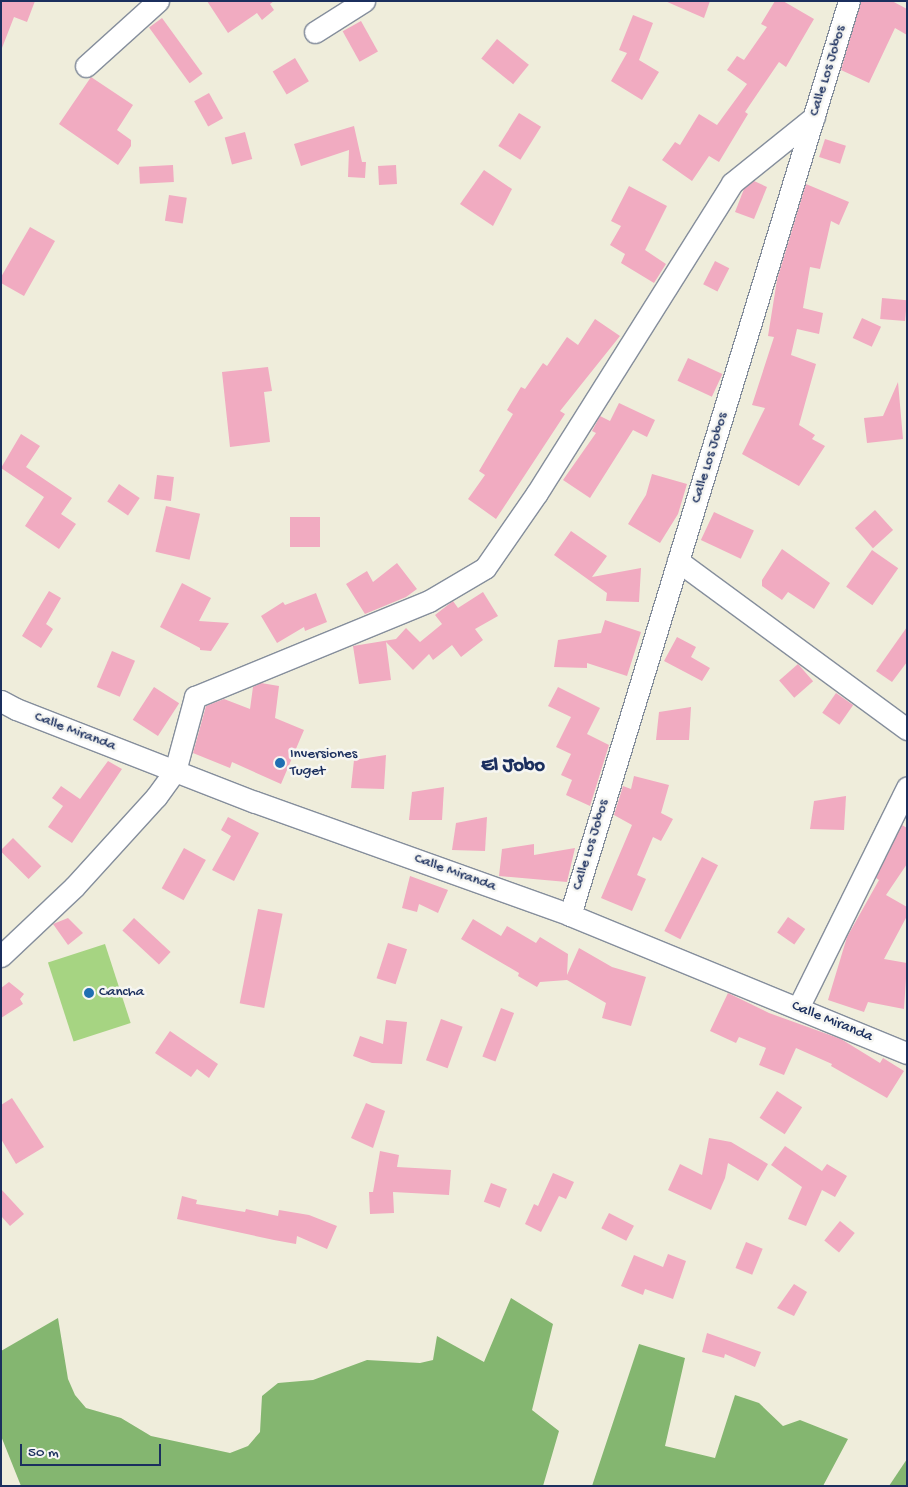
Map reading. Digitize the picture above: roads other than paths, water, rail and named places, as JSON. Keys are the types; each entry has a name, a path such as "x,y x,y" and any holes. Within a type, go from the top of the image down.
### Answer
{"street":[{"path":"86,66 158,1"},
{"path":"315,32 364,1"},
{"name":"Calle Los Jobos","path":"570,915 849,1"},
{"path":"1,956 74,887 156,797 175,770 194,697 430,601 485,568 537,493 732,183 814,117"},
{"path":"678,561 907,728"},
{"name":"Calle Miranda","path":"1,701 16,709 175,770 570,915 907,1053"},
{"path":"798,1008 907,787"}],"place":[{"name":"Inversiones Tuget","path":"280,763"},
{"name":"Cancha","path":"89,993"}],"district":[{"name":"El Jobo","path":"513,766"}]}
